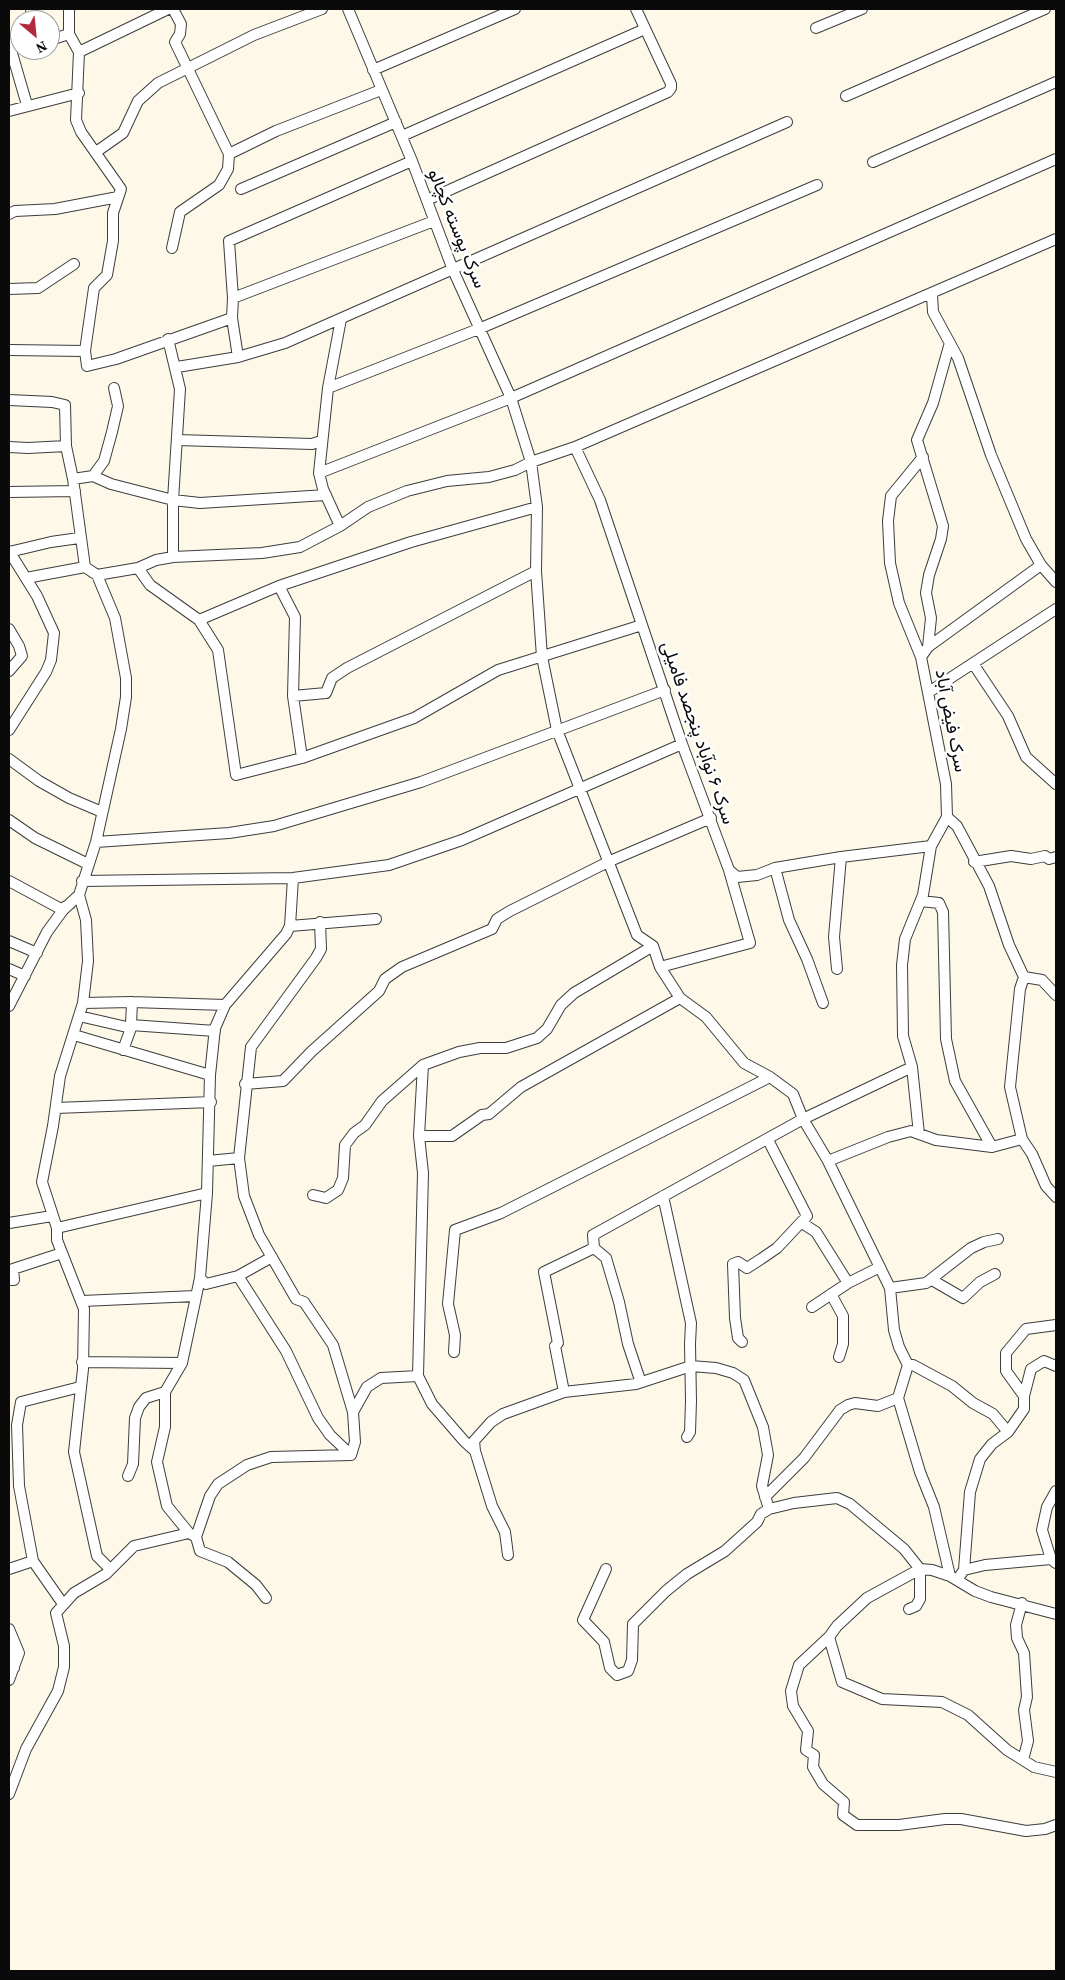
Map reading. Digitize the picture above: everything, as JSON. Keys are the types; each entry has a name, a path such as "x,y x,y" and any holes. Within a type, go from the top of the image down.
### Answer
{"street":[{"path":"69,9 69,34 79,52 76,120 81,132 121,189 113,213 113,241 107,275 94,288 85,350 86,366 116,360 232,318"},
{"path":"79,52 168,9"},
{"path":"172,248 180,212 219,185 228,169 229,154 175,42 180,34 180,24 173,9"},
{"path":"96,152 123,133 138,101 145,93 187,66 254,35 322,9"},
{"name":"سرک پوسته کچالو","path":"348,9 402,136 453,270 481,328 511,398 531,462 537,507 536,571 542,657 557,730 582,788 638,935 653,946"},
{"path":"373,70 515,9"},
{"path":"427,200 668,92 671,84 636,9"},
{"path":"816,28 862,9"},
{"path":"846,96 1045,9"},
{"path":"402,136 645,29"},
{"path":"60,37 69,34"},
{"path":"9,43 27,105"},
{"path":"873,162 1056,82"},
{"path":"229,154 276,132 381,90"},
{"path":"9,111 78,93"},
{"path":"242,189 396,122"},
{"path":"177,367 238,357 285,343 787,122"},
{"path":"319,473 511,398 1056,159"},
{"path":"238,357 232,318 233,298 229,241 412,161"},
{"path":"328,388 481,328 816,185"},
{"path":"12,212 54,209 118,197"},
{"path":"233,298 434,221"},
{"path":"97,575 138,568 156,560 174,557 262,553 300,547 340,526 368,507 406,491 447,482 489,477 515,470 531,462 575,447 932,295 1056,239"},
{"path":"9,289 38,288 74,264"},
{"path":"932,295 933,312 949,346 958,358 991,456 1026,539 1041,565 1056,582"},
{"path":"340,526 326,495 319,473 328,388 341,318"},
{"path":"168,340 177,367 180,389 173,500 174,557"},
{"name":"سرک فيض آباد","path":"947,817 946,784 921,657 928,647 930,618 926,593 929,575 941,539 943,526 917,440 933,403 949,346"},
{"path":"9,350 85,350"},
{"path":"92,476 104,461 112,432 118,406 114,388"},
{"path":"9,400 52,402 65,405 66,446 73,479 79,538 85,567"},
{"path":"177,440 312,444 321,441"},
{"path":"9,447 66,446"},
{"name":"سرک ۶ نوآباد پنجصد فامیلی","path":"575,447 600,500 682,744 729,870 750,943 660,967"},
{"path":"921,657 899,603 890,563 888,522 891,496 923,457"},
{"path":"73,479 92,476 111,484 173,500 200,503 326,495"},
{"path":"9,492 74,491"},
{"path":"199,620 279,586 411,542 537,507"},
{"path":"9,730 51,660 54,633 37,596 9,551 36,544 79,538"},
{"path":"928,647 1041,565"},
{"path":"26,578 85,567 97,575 115,618 126,678 122,729 96,842 79,895 86,920 88,961 83,1003 60,1076 42,1182 57,1228 57,1240 82,1301 83,1369 74,1452 97,1556 110,1569"},
{"path":"138,568 150,585 199,620 218,650 236,775 302,758 414,718 498,670 642,625"},
{"path":"294,696 326,693 332,678 347,668 536,571"},
{"path":"279,586 295,617 294,696 302,758"},
{"path":"929,692 974,665 1056,609"},
{"path":"9,629 19,646 22,656 9,672"},
{"path":"974,665 1008,716 1026,757 1056,784"},
{"path":"96,842 228,833 274,826 421,782 665,690"},
{"path":"82,881 293,878 389,865 462,840 682,744"},
{"path":"9,759 38,781 69,798 102,812"},
{"path":"919,1134 912,1067 904,1036 902,965 905,938 921,900 931,846 947,817 957,826 974,862 989,886 1008,944 1024,977 1020,989 1010,1087 1022,1139 1032,1154 1046,1186 1056,1197"},
{"path":"245,1084 283,1081 312,1051 379,991 385,979 402,967 492,929 497,919 510,911 610,861 711,818"},
{"path":"9,820 35,838 88,864"},
{"path":"729,870 737,877 757,875 775,868 841,857 931,846"},
{"path":"974,862 1011,856 1031,859 1045,856 1049,859 1056,858"},
{"path":"837,969 834,937 841,857"},
{"path":"775,868 789,920 807,959 823,1003"},
{"path":"266,1598 256,1584 228,1562 200,1551 192,1535 167,1506 157,1462 165,1427 165,1392 182,1364 200,1278 207,1194 211,1102 210,1075 215,1031 225,1005 286,934 290,926 293,878"},
{"path":"9,881 61,909 70,904"},
{"path":"9,1006 47,932 79,895"},
{"path":"921,900 939,903 943,912 946,1039 955,1081 999,1147"},
{"path":"290,926 320,922 376,919"},
{"path":"320,922 321,949 251,1047 245,1084 239,1158 244,1196 258,1236 296,1299 304,1302 333,1345 353,1412 355,1442 351,1455"},
{"path":"9,941 37,953"},
{"path":"313,1195 326,1198 338,1190 342,1178 345,1146 354,1133 365,1125 382,1101 424,1065 459,1052 480,1048 506,1048 537,1038 547,1029 561,1005 574,993 653,946 660,967 680,998 706,1017 744,1063 770,1077 793,1094 803,1119 828,1161 890,1288 894,1330 899,1347 908,1365 898,1398 920,1472 934,1508 953,1578"},
{"path":"9,969 25,976"},
{"path":"1024,977 1042,980 1056,995"},
{"path":"420,1136 452,1136 482,1115 488,1114 495,1106 521,1087 680,998"},
{"path":"83,1003 132,1002 225,1005"},
{"path":"123,1050 131,1027 132,1002"},
{"path":"79,1016 131,1027 215,1031"},
{"path":"74,1035 210,1075"},
{"path":"424,1065 420,1136 423,1173 418,1376 432,1404 464,1442 475,1451"},
{"path":"636,1384 640,1380 628,1344 619,1302 606,1258 594,1248 593,1235 803,1119 912,1067"},
{"path":"454,1352 455,1335 448,1304 455,1230 501,1213 688,1121 770,1077"},
{"path":"56,1108 211,1102"},
{"path":"828,1161 888,1137 911,1131 936,1140 999,1147 1022,1139"},
{"path":"742,1342 738,1338 734,1318 733,1264 738,1262 748,1268 777,1248 808,1216 768,1140"},
{"path":"208,1161 239,1158"},
{"path":"57,1228 207,1194"},
{"path":"663,1196 692,1323 690,1432 687,1437"},
{"path":"9,1224 52,1216"},
{"path":"802,1223 816,1232 848,1283"},
{"path":"890,1288 915,1286 932,1280 971,1248 984,1242 998,1239"},
{"path":"564,1392 555,1346 558,1343 544,1272 594,1248"},
{"path":"9,1280 14,1280 13,1269 62,1253"},
{"path":"200,1278 206,1284 238,1276 272,1257"},
{"path":"812,1307 848,1283 880,1267"},
{"path":"932,1280 963,1298 980,1282 995,1274"},
{"path":"238,1276 286,1352 318,1418 330,1435 351,1455"},
{"path":"831,1294 843,1316 843,1344 839,1357"},
{"path":"82,1301 195,1296"},
{"path":"1024,1396 1006,1371 1006,1353 1015,1339 1026,1329 1056,1324"},
{"path":"964,1570 970,1492 980,1459 992,1444 1008,1432 1024,1409 1024,1396 1031,1369 1044,1361 1056,1366"},
{"path":"82,1362 182,1364"},
{"path":"908,1365 913,1365 952,1386 973,1403 993,1414 1008,1432"},
{"path":"508,1555 505,1532 492,1506 475,1451 474,1441 491,1422 503,1414 564,1392 636,1384 691,1366 716,1368 744,1380 763,1427 768,1455 762,1486 770,1509"},
{"path":"353,1412 359,1397 367,1387 380,1378 418,1376"},
{"path":"63,1604 33,1561 19,1486 17,1425 21,1402 80,1387"},
{"path":"128,1476 133,1464 135,1418 139,1407 146,1398 165,1392"},
{"path":"765,1497 804,1458 840,1410 848,1404 856,1403 878,1406 898,1398"},
{"path":"192,1535 210,1496 218,1484 247,1465 271,1457 351,1455"},
{"path":"953,1578 964,1570 986,1565 1054,1561 1042,1530 1047,1507 1056,1491"},
{"path":"606,1569 583,1620 604,1642 610,1668 617,1675 628,1671 632,1660 633,1624 666,1591 687,1574 725,1551 770,1509 837,1498 850,1504 904,1548 920,1569 920,1599 916,1606 909,1609"},
{"path":"9,1794 26,1749 58,1691 64,1667 64,1646 56,1613 74,1593 110,1569 134,1546 192,1535"},
{"path":"9,1569 33,1561"},
{"path":"1056,1614 975,1591 953,1578 932,1570 920,1569 867,1598 837,1626 829,1637 799,1666 791,1691 793,1706 808,1731 806,1750 814,1755 813,1767 823,1784 844,1802 842,1815 857,1825 899,1825 945,1819 961,1819 1026,1831 1045,1829 1056,1825"},
{"path":"1022,1604 1016,1625 1017,1638 1024,1653 1027,1697 1024,1710 1028,1741 1023,1760"},
{"path":"9,1629 19,1653 11,1675"},
{"path":"829,1637 842,1682 882,1699 942,1702 968,1715 1001,1745 1034,1768 1056,1772"},
{"path":"9,1650 11,1675"}]}
